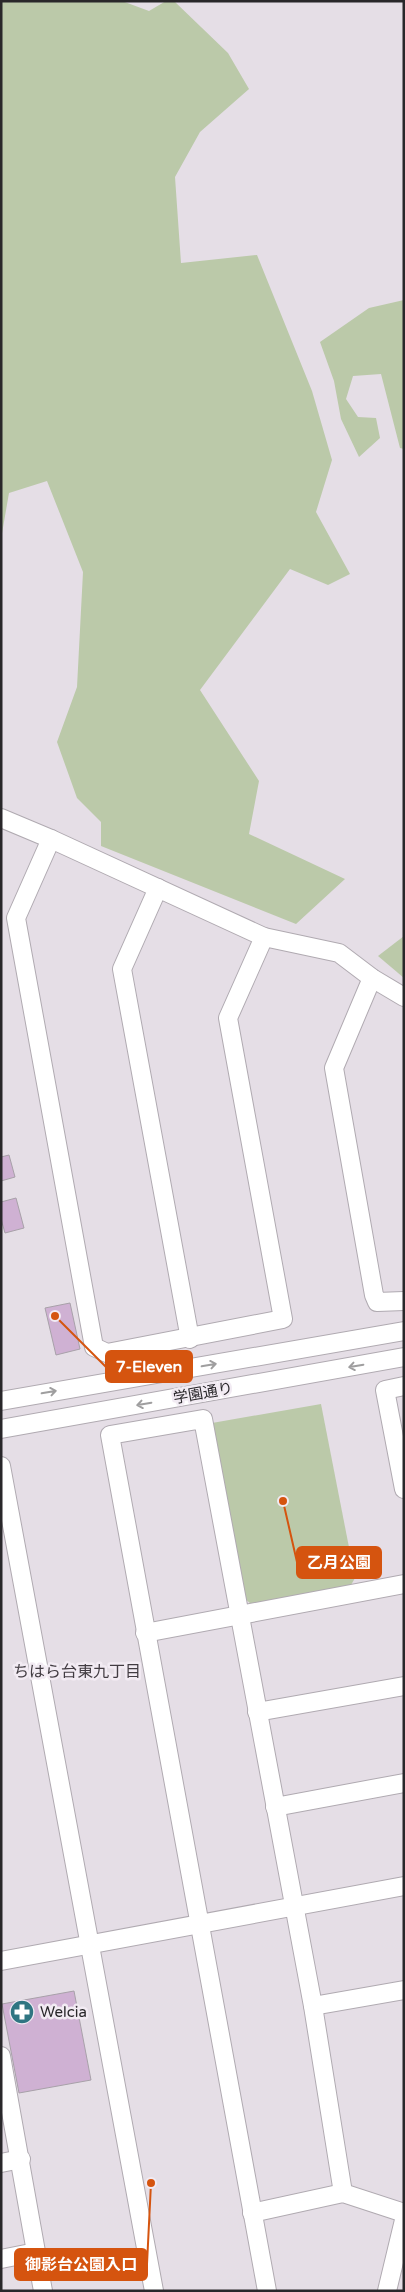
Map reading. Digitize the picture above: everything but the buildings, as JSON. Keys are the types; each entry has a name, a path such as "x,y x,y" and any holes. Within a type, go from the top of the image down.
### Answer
{"street":[{"path":"1,818 264,936 339,954 372,978 404,997"},
{"path":"51,839 16,918 94,1347 107,1353 190,1339 283,1319 228,1018 264,936"},
{"path":"158,888 122,969 190,1339"},
{"path":"372,978 334,1068 374,1295 377,1302 404,1301"},
{"name":"学園通り","path":"1,1400 404,1331"},
{"name":"学園通り","path":"1,1429 404,1357"},
{"path":"404,1386 385,1390 404,1489"},
{"path":"267,2291 110,1435 203,1419 313,2006 343,2193"},
{"path":"1,1466 154,2291"},
{"path":"145,1633 404,1584"},
{"path":"257,1712 404,1686"},
{"path":"275,1807 404,1783"},
{"path":"1,1961 404,1886"},
{"path":"313,2006 404,1990"},
{"path":"2,2062 21,2159 43,2291"},
{"path":"1,2162 21,2159"},
{"path":"252,2213 343,2193 404,2213"},
{"path":"387,2291 404,2220"},
{"path":"1,2258 36,2252"}],"green space":[{"path":"1,1 122,1 149,11 166,1 174,1 228,53 249,89 200,132 175,177 181,263 257,255 312,391 332,460 316,512 350,574 328,585 290,569 200,690 259,781 249,834 345,879 296,924 101,846 101,822 77,798 57,742 77,687 83,572 47,481 9,493 1,539"},
{"path":"404,300 404,449 400,448 381,374 353,376 346,399 358,417 376,418 380,438 359,457 341,419 334,381 320,342 369,308"},
{"path":"404,936 404,978 378,956"},
{"path":"321,1404 355,1578 351,1585 251,1604 244,1598 212,1423"}],"place":[{"name":"7-Eleven","path":"55,1316"},
{"name":"乙月公園","path":"283,1501"},
{"name":"Welcia","path":"22,2012"},
{"name":"御影台公園入口","path":"151,2183"}],"district":[{"name":"ちはら台東九丁目","path":"77,1672"}]}
